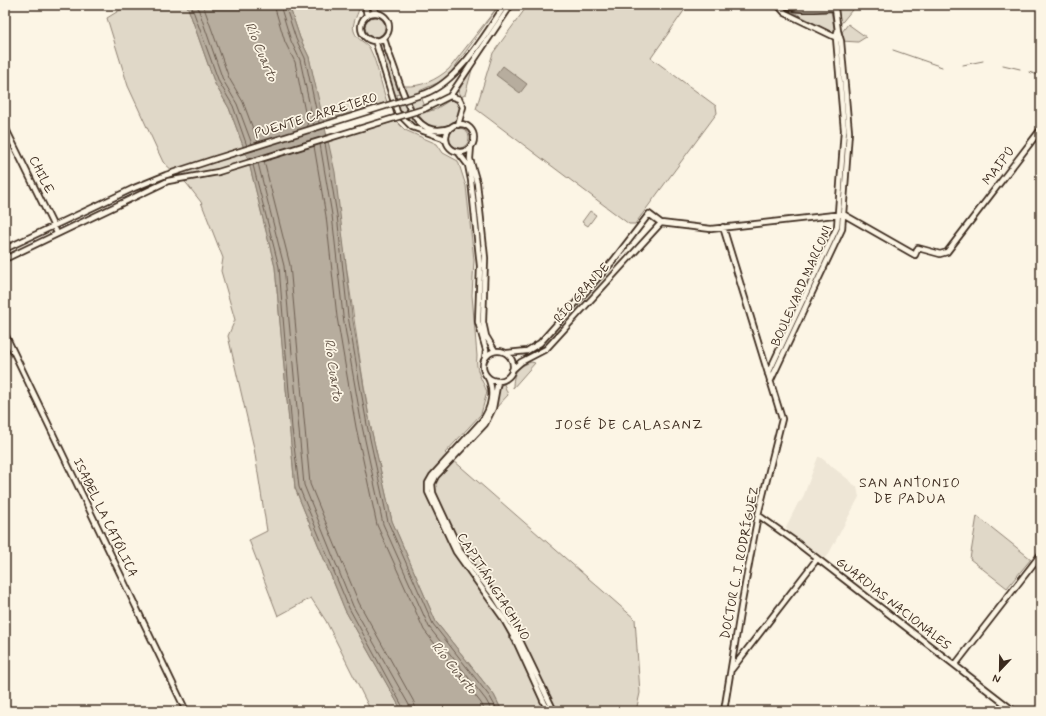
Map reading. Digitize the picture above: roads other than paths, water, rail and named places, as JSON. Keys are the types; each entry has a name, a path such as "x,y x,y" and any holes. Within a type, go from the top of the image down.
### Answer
{"main road":[{"path":"365,5 367,16"},
{"path":"372,5 376,13 384,17 388,23 388,31 384,38 375,40 367,37 362,30 363,22 367,16 376,13"},
{"name":"PUENTE CARRETERO","path":"5,250 53,226 166,175 424,94 437,88 452,78 505,5"},
{"path":"5,259 168,181 218,172 424,109 450,96 511,5"},
{"path":"778,5 785,13 839,40"},
{"name":"BOULEVARD MARCONI","path":"768,374 835,233 840,213 849,132 835,8 798,9 790,8 787,5"},
{"path":"384,38 408,106 414,116 424,126 432,129 441,130 458,125 465,126 471,131 473,138 470,159 477,183 485,258 483,322 486,336 494,351"},
{"path":"375,40 397,112 412,127 443,138 451,148 458,152 468,165 471,180 480,266 478,322 486,350 483,368 487,376 498,381 508,377 512,370 512,361 507,353 494,351 485,358"},
{"path":"450,96 458,99 463,107 458,125"},
{"name":"CHILE","path":"5,127 57,233"},
{"path":"446,141 447,134 452,127"},
{"name":"MAIPÚ","path":"840,213 915,255 918,248 940,254 947,252 1041,129"},
{"path":"458,152 471,146"},
{"path":"662,222 711,229 840,213"},
{"name":"BOULEVARD MARCONI","path":"770,382 842,228 840,213"},
{"name":"RÍO GRANDE","path":"507,353 527,351 540,343 612,260 649,214 662,222 546,349 522,362 512,370"},
{"path":"723,227 770,382"},
{"name":"ISABEL LA CATÓLICA","path":"5,334 186,711"},
{"name":"CAPITÁN GIACHINO","path":"487,376 492,388 485,417 432,476 428,484 428,492 462,562 489,596 516,641 548,711"},
{"name":"CAPITÁN GIACHINO","path":"498,381 493,408 485,424 440,470 432,487 436,502 460,551 507,615 554,711"},
{"name":"DOCTOR C. J. RODRÍGUEZ","path":"724,711 758,515 782,419 770,382"},
{"name":"GUARDIAS NACIONALES","path":"758,515 1014,711"},
{"path":"955,665 1041,554"},
{"path":"731,671 817,559"}],"water":[{"name":"Río Cuarto","path":"187,5 289,5 300,38 309,57 335,172 352,315 370,424 392,521 436,622 494,695 502,711 402,711 345,610 295,488 275,267 248,159 229,108 215,84"},
{"path":"503,66 527,84 520,93 496,75"}],"waterway":[{"path":"893,50 942,67"},
{"path":"963,65 983,61"},
{"path":"1003,65 1020,69"},
{"path":"1029,72 1041,76"}],"district":[{"name":"JOSÉ DE CALASANZ","path":"629,425"},
{"name":"SAN ANTONIO DE PADUA","path":"910,492"}]}
